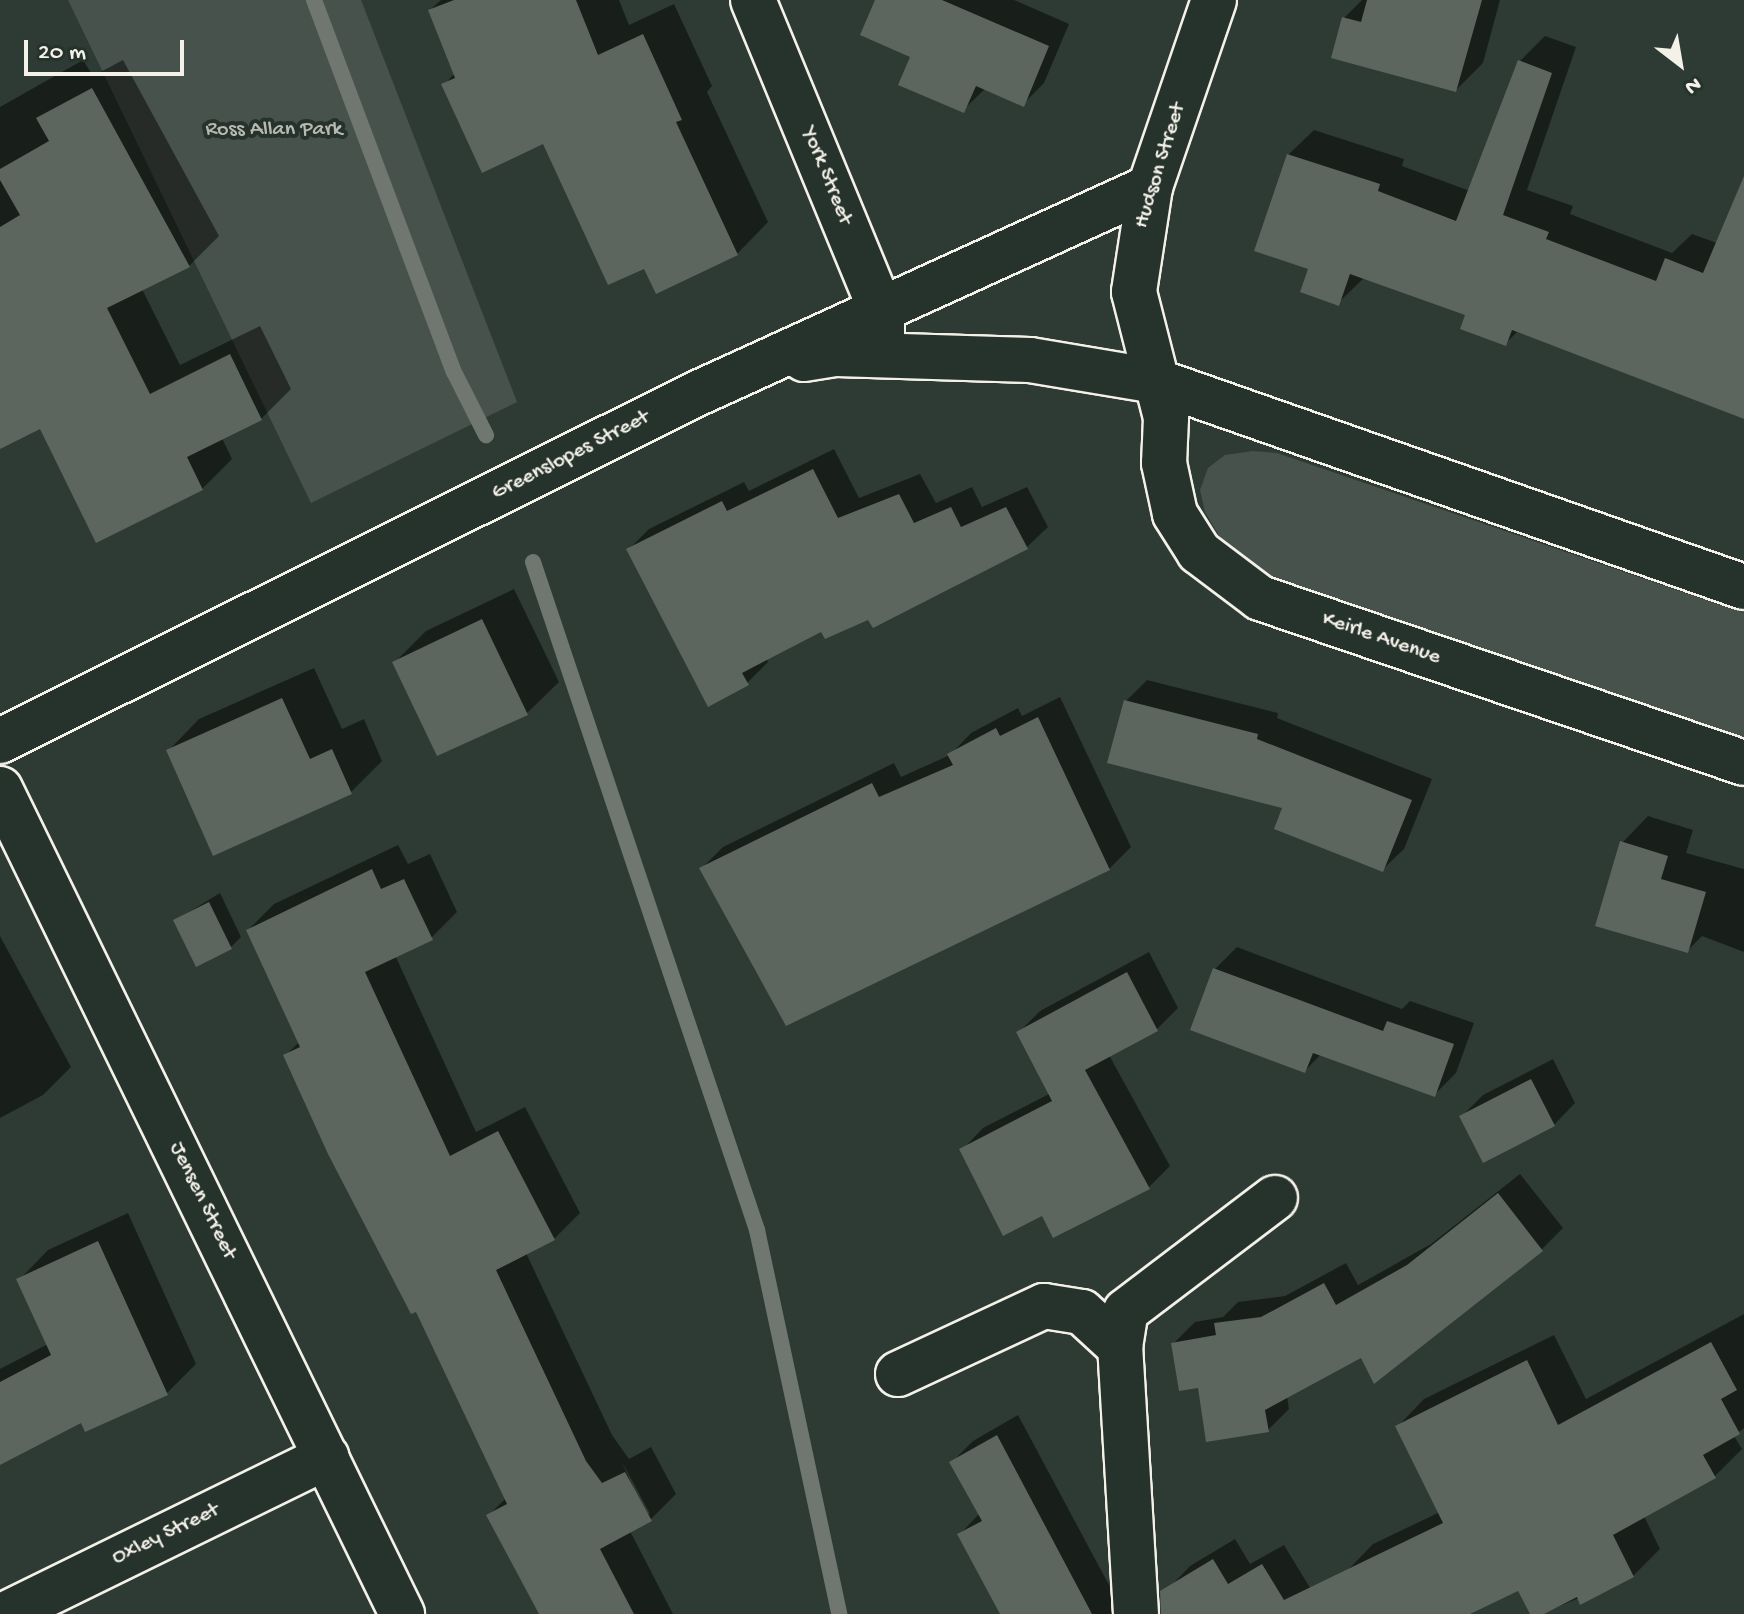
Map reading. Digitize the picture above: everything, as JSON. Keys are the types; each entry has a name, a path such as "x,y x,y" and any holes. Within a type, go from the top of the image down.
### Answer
{"street":[{"name":"York Street","path":"753,0 882,334"},
{"name":"Hudson Street","path":"1156,381 1134,292 1150,187 1214,0"},
{"path":"882,334 1150,187"},
{"path":"882,334 1156,381 1744,587"},
{"name":"Greenslopes Street","path":"0,741 696,394 882,334"},
{"name":"Keirle Avenue","path":"1156,381 1166,418 1164,463 1175,514 1199,552 1229,578 1260,598 1744,763"},
{"name":"Jensen Street","path":"0,789 402,1614"},
{"path":"1136,1614 1120,1347 1126,1311 1275,1198"},
{"path":"898,1374 1044,1306 1082,1312 1120,1347"},
{"name":"Oxley Street","path":"6,1614 327,1457"}],"green space":[{"name":"Ross Allan Park","path":"68,0 361,0 517,402 311,503"},
{"path":"1253,451 1277,453 1744,613 1744,746 1291,588 1254,566 1221,539 1205,512 1200,490 1208,468 1225,455"}],"building":[{"path":"454,0 576,0 598,55 643,34 682,120 676,122 738,255 656,294 644,269 608,285 543,144 482,173 441,84 455,78 428,10"},
{"path":"875,0 942,0 1049,46 1024,107 976,86 964,113 898,85 910,57 860,35"},
{"path":"1367,0 1482,0 1456,92 1331,58 1342,17 1361,22"},
{"path":"1518,60 1552,73 1503,215 1549,232 1546,239 1656,281 1665,258 1703,273 1744,176 1744,419 1512,330 1506,346 1460,329 1465,315 1350,274 1339,306 1300,292 1308,269 1254,251 1287,154 1380,184 1378,191 1456,221"},
{"path":"92,88 190,267 107,308 150,394 230,354 262,420 187,457 203,490 96,543 40,429 0,449 0,227 20,215 0,180 0,169 49,141 36,118"},
{"path":"813,469 838,518 899,494 914,523 951,507 961,527 1006,507 1028,549 873,628 868,620 825,639 821,632 742,673 749,685 708,707 626,549 722,501 727,511"},
{"path":"482,619 528,715 437,756 392,662"},
{"path":"282,698 310,759 332,749 352,794 213,856 166,750"},
{"path":"1124,700 1258,734 1257,739 1412,800 1383,872 1274,829 1282,808 1107,763"},
{"path":"1038,717 1110,870 786,1026 699,868 872,783 879,797 953,765 947,754 996,728 1000,736"},
{"path":"1620,841 1668,856 1661,879 1706,892 1688,953 1595,926"},
{"path":"372,869 381,889 404,879 433,940 365,972 450,1156 498,1131 555,1240 496,1270 586,1461 602,1483 625,1472 652,1521 600,1549 634,1614 539,1614 486,1515 507,1504 416,1312 411,1314 328,1154 283,1055 300,1047 246,930"},
{"path":"209,902 232,949 196,967 173,920"},
{"path":"1213,968 1383,1031 1387,1021 1454,1044 1435,1097 1313,1053 1305,1073 1190,1030"},
{"path":"1127,972 1158,1031 1085,1070 1150,1189 1053,1238 1042,1216 1003,1236 959,1149 1052,1101 1016,1032"},
{"path":"1531,1079 1555,1126 1483,1163 1459,1116"},
{"path":"1498,1193 1543,1251 1374,1384 1361,1358 1265,1410 1269,1432 1206,1442 1198,1388 1179,1391 1171,1343 1216,1335 1214,1323 1261,1317 1324,1283 1336,1305 1407,1265"},
{"path":"98,1241 168,1395 85,1432 81,1423 0,1465 0,1382 51,1355 16,1279"},
{"path":"1711,1342 1737,1390 1721,1399 1740,1434 1703,1455 1716,1478 1613,1535 1634,1577 1580,1605 1577,1597 1544,1614 1530,1614 1518,1591 1470,1614 1161,1614 1160,1591 1213,1559 1228,1584 1262,1564 1284,1600 1443,1523 1395,1426 1527,1360 1558,1425"},
{"path":"997,1435 1092,1614 1000,1614 957,1534 982,1521 949,1462"}],"waterway":[{"path":"314,0 454,372 486,435"},
{"path":"533,562 757,1230 839,1614"}]}
